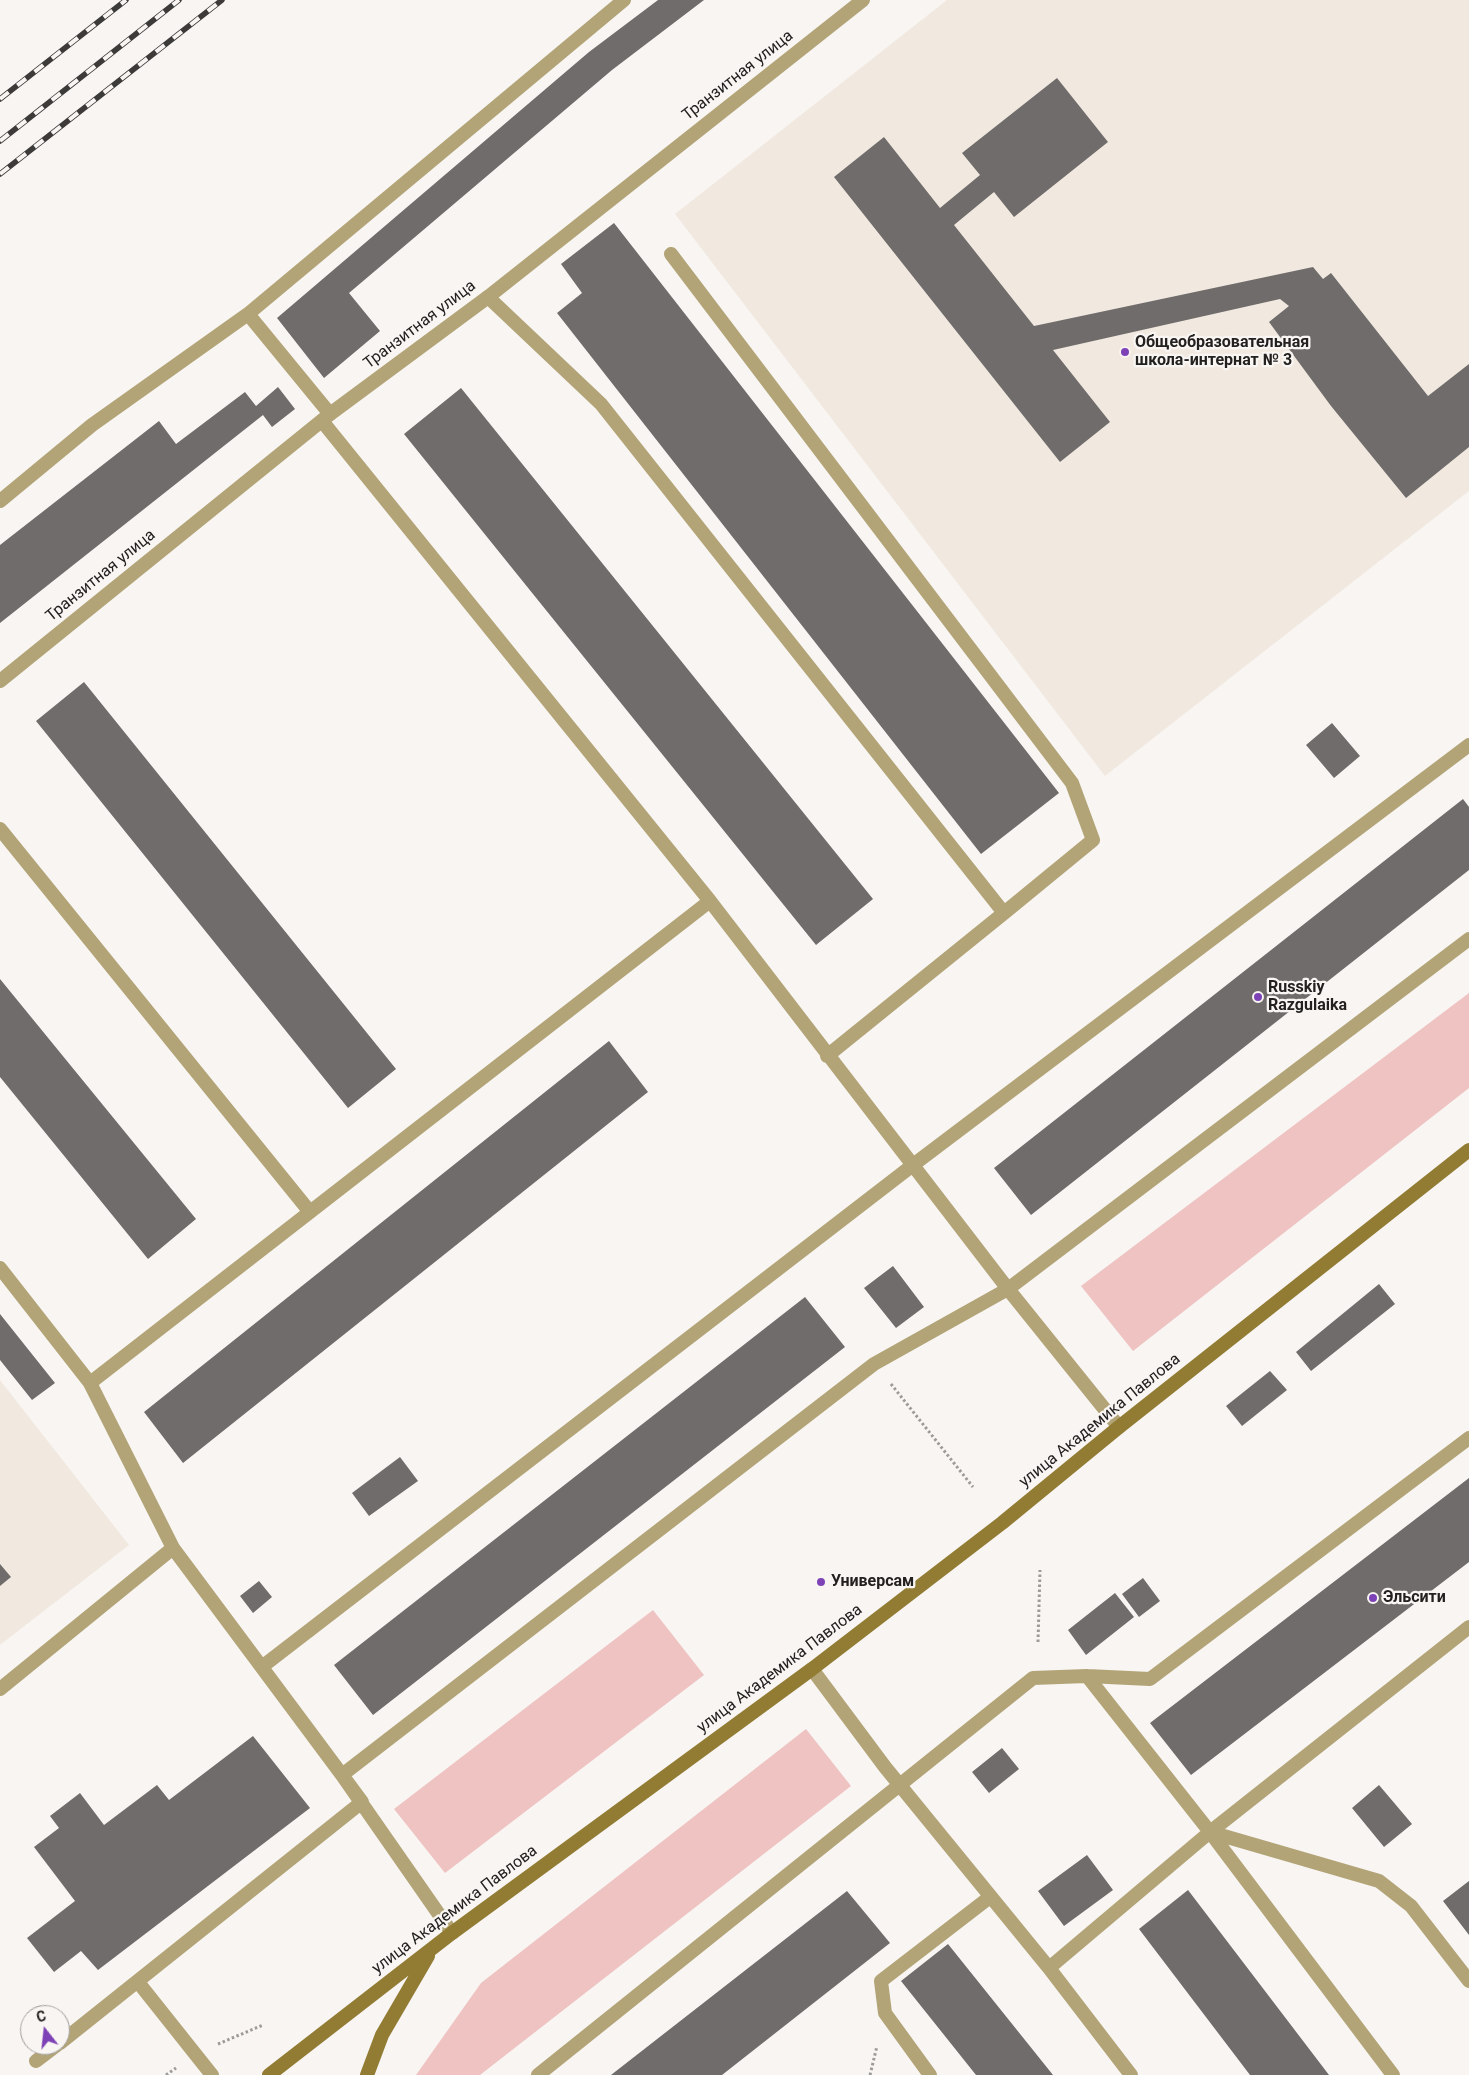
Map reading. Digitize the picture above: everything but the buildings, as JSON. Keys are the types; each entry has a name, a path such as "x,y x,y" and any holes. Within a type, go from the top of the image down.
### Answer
{"main road":[{"name":"улица Академика Павлова","path":"269,2075 432,1948 812,1669 1002,1523 1119,1427 1469,1150"},
{"path":"366,2075 382,2035 432,1948"}],"street":[{"path":"0,501 92,424 248,314 624,0"},
{"name":"Транзитная улица","path":"0,681 326,417 488,296 863,0"},
{"path":"671,254 1072,783 1093,840 827,1056"},
{"path":"488,296 601,404 1004,913"},
{"path":"248,314 326,417 710,901 827,1056 1008,1289 1119,1427"},
{"path":"263,1666 913,1166 1469,745"},
{"path":"0,829 310,1212"},
{"path":"90,1383 710,901"},
{"path":"342,1774 874,1364 1008,1289 1469,939"},
{"path":"0,1268 90,1383 173,1548 342,1774 452,1933"},
{"path":"538,2075 1033,1678 1087,1676 1150,1679 1469,1438"},
{"path":"0,1689 173,1548"},
{"path":"1049,1968 1210,1832 1469,1627"},
{"path":"812,1669 900,1785 1049,1968 1131,2075"},
{"path":"1087,1676 1210,1832 1392,2075"},
{"path":"70,2034 362,1802"},
{"path":"1210,1832 1379,1881 1411,1906 1469,1981"},
{"path":"930,2075 885,2013 881,1981 990,1897"},
{"path":"138,1982 212,2075"},
{"path":"36,2061 44,2055"}],"path":[{"path":"874,1364 904,1398 972,1487"},
{"path":"1038,1642 1040,1570"}],"shaded area":[{"name":"Общеобразовательная школа-интернат № 3","path":"947,0 1469,0 1469,491 1105,776 675,214"},
{"path":"1469,993 1469,1088 1133,1351 1081,1286"},
{"path":"0,1380 129,1545 0,1645"},
{"path":"653,1610 704,1675 445,1873 394,1809"},
{"path":"806,1729 851,1786 480,2075 416,2075 481,1983"}],"railway":[{"path":"0,99 126,0"},
{"path":"0,141 179,0"},
{"path":"0,174 222,0"}],"place":[{"name":"Общеобразовательная школа-интернат № 3","path":"1125,352"},
{"name":"Russkiy Razgulaika","path":"1258,997"},
{"name":"Универсам","path":"821,1582"},
{"name":"Эльсити","path":"1373,1598"}]}
